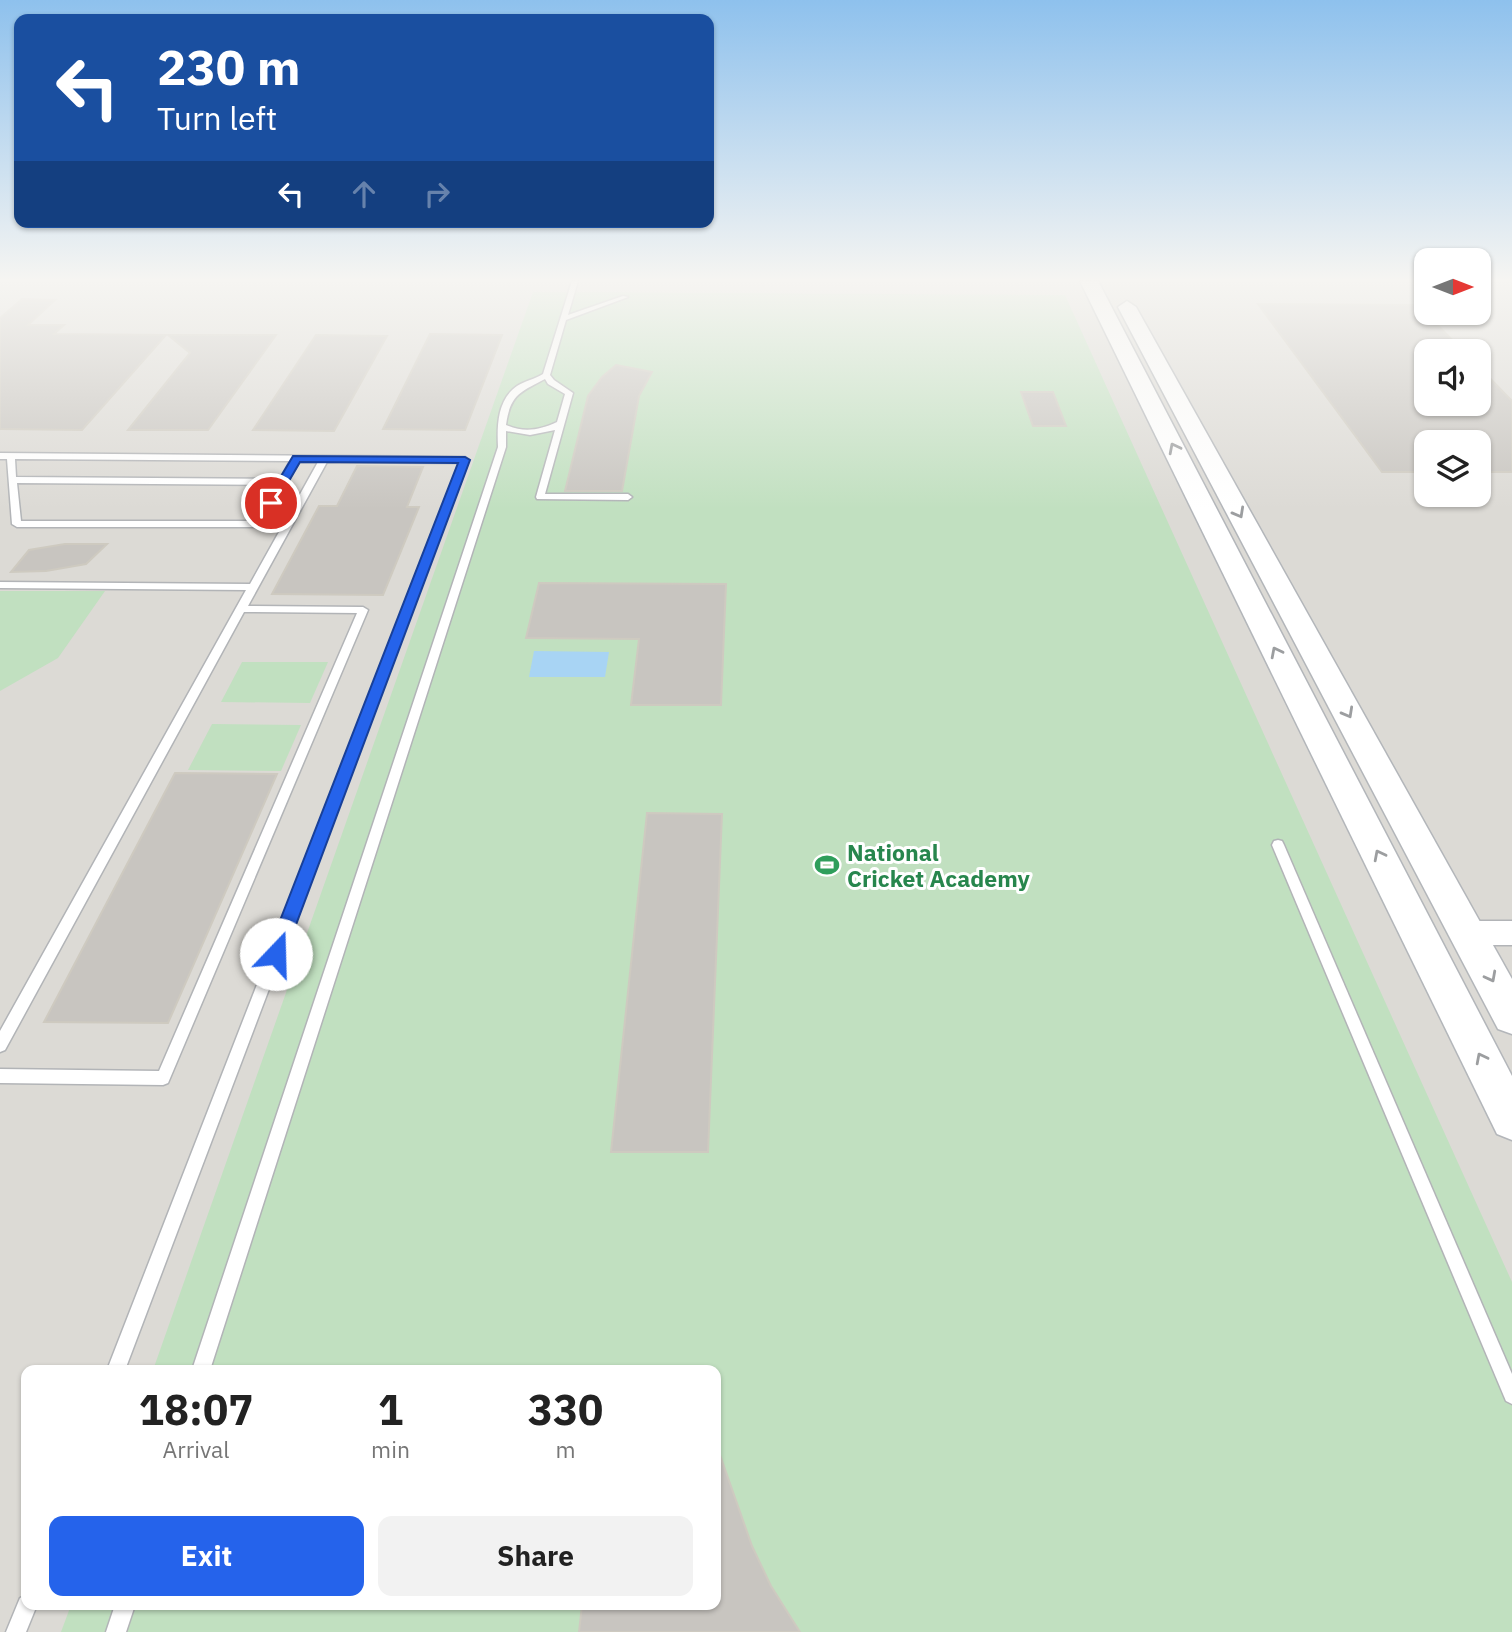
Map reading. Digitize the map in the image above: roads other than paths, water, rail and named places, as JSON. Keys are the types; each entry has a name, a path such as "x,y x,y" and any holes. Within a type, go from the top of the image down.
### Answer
{"main road":[{"path":"1127,357 1512,1119"},
{"path":"1154,357 1512,1016"}],"street":[{"path":"1467,933 1512,933"}],"lane":[{"path":"203,1365 498,460 502,447 501,426 510,396 546,375 551,357"},
{"path":"546,375 551,382 569,393 540,497 628,498"},
{"path":"501,426 514,431 532,432 560,424"},
{"path":"0,456 465,460 118,1365"},
{"path":"0,462 11,458"},
{"path":"11,458 17,524 259,524 296,459"},
{"path":"0,1045 324,459"},
{"path":"12,480 283,482"},
{"path":"0,584 253,587"},
{"path":"0,1076 163,1078 363,610 241,609"},
{"path":"1278,845 1512,1395"},
{"path":"16,1632 25,1610"},
{"path":"116,1632 123,1610"}],"water":[{"path":"534,651 609,652 605,677 529,677"}],"place":[{"name":"National Cricket Academy","path":"827,865"}]}
